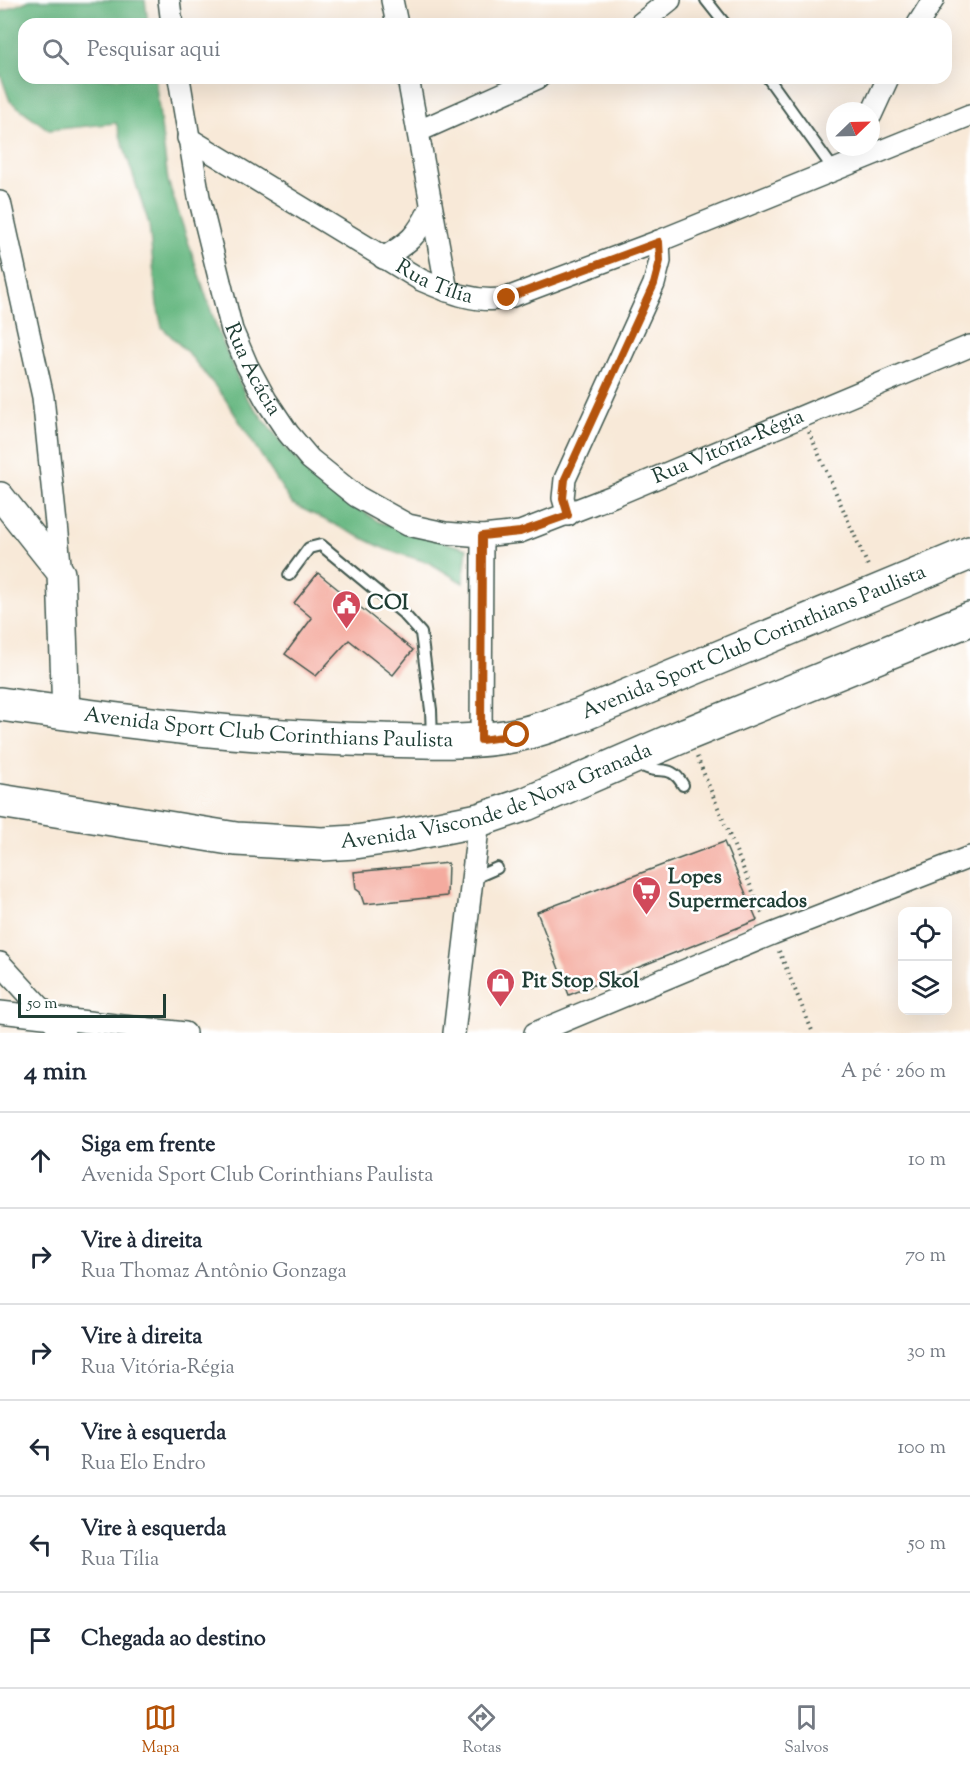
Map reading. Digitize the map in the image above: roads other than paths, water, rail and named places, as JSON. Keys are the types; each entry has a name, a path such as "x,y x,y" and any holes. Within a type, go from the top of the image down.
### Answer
{"main road":[{"name":"Avenida Sport Club Corinthians Paulista","path":"0,704 228,733 337,740 481,740 517,735 581,715 970,553"},
{"name":"Avenida Visconde de Nova Granada","path":"0,801 236,839 289,844 355,842 404,835 479,820 526,804 687,734 970,619"}],"street":[{"path":"169,0 171,18"},
{"path":"392,0 396,18"},
{"path":"648,18 670,0"},
{"path":"922,18 933,0"},
{"name":"Rua Acácia","path":"180,84 199,198 232,330 266,400 288,433 310,459 356,496 408,525 445,533 482,536"},
{"path":"409,84 419,131 430,209 447,291"},
{"path":"419,131 525,84"},
{"path":"876,102 885,84"},
{"name":"Rua Tília","path":"880,146 970,115"},
{"name":"Rua Tília","path":"188,138 421,280 473,299 492,301 507,298 659,242 834,170 855,156"},
{"path":"0,202 43,398 61,573 66,714"},
{"path":"383,258 407,244 416,235 430,209"},
{"path":"568,515 563,498 565,479 654,284 660,261 659,242"},
{"name":"Rua Vitória-Régia","path":"482,536 520,532 568,515 970,346"},
{"path":"0,496 61,573"},
{"path":"481,740 482,536"},
{"path":"454,1033 479,820"},
{"path":"535,1033 772,934 970,858"},
{"path":"0,963 64,1033"},
{"path":"0,1012 185,1033"}],"lane":[{"path":"706,0 720,18"},
{"path":"772,84 834,170"},
{"path":"289,575 309,548 321,545 403,613 421,633 432,710 432,741"},
{"path":"632,759 647,770 672,771 678,775 683,785"},
{"path":"472,879 497,868"}],"place":[{"name":"COI","path":"346,630"},
{"name":"Lopes Supermercados","path":"647,916"},
{"name":"Pit Stop Skol","path":"501,1008"}]}
